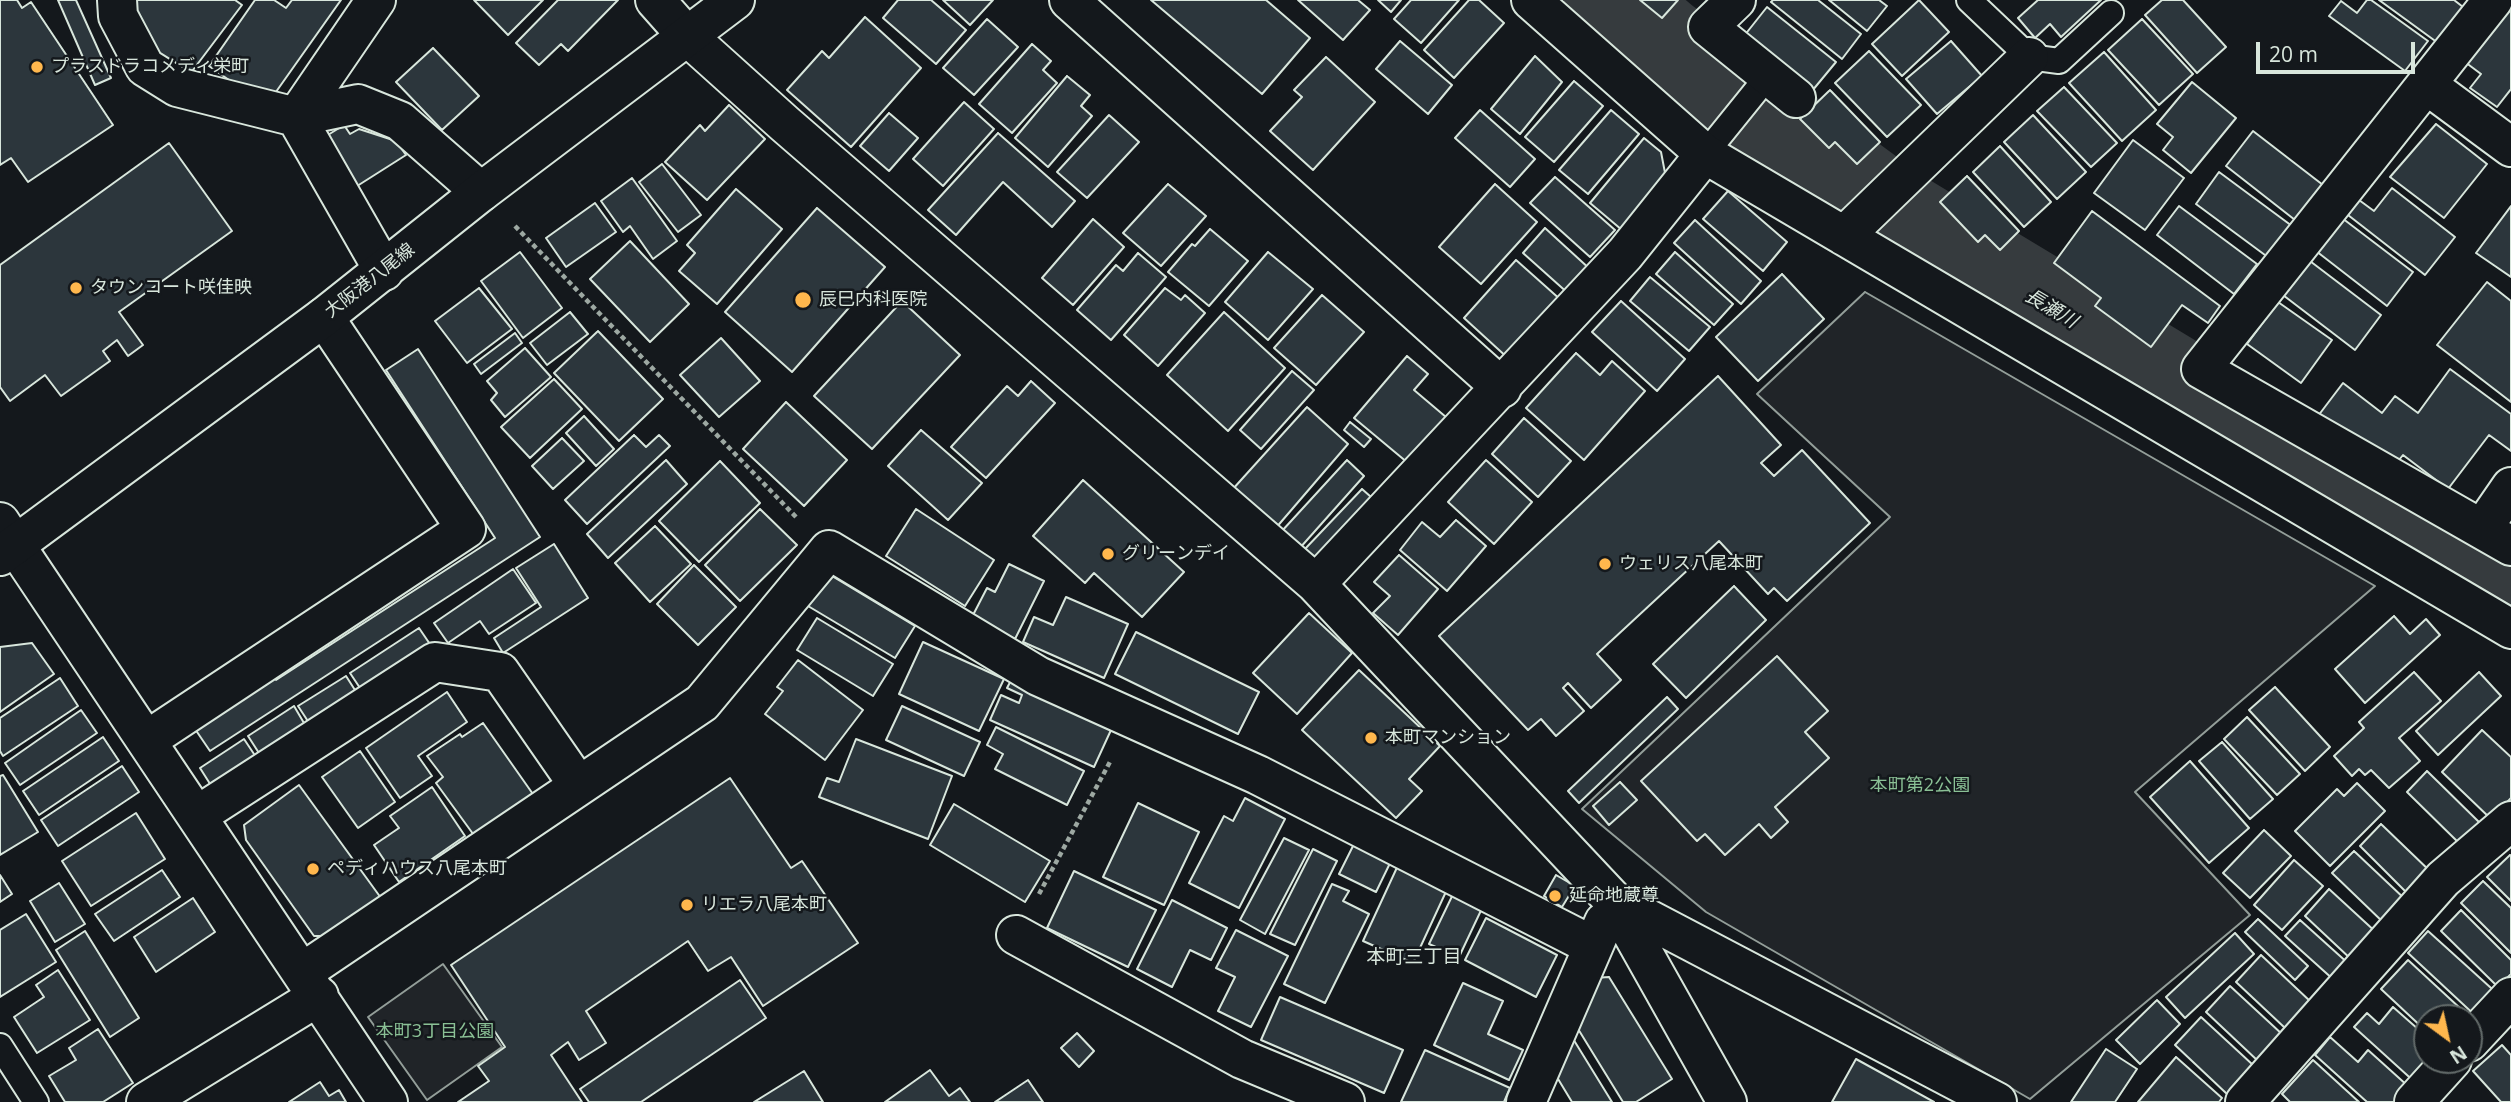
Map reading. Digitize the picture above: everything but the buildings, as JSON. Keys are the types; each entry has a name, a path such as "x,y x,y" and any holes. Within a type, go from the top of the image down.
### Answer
{"street":[{"path":"117,0 118,16 145,67 177,87 296,117 358,104 400,121 481,192"},
{"path":"296,117 376,0"},
{"path":"655,0 686,35 1316,584 1614,901 1727,1102"},
{"name":"大阪港八尾線","path":"5,541 324,317 481,192 735,0"},
{"path":"1069,0 1502,387"},
{"path":"1531,0 1710,149 1851,229 2511,629"},
{"path":"1735,0 1708,27 1771,91"},
{"path":"2493,0 2201,369 2497,537 2511,487"},
{"path":"1851,229 2029,57"},
{"path":"2427,85 2511,147"},
{"path":"296,117 384,271"},
{"path":"1316,584 1625,254 1710,149"},
{"path":"147,740 466,529 324,317"},
{"path":"5,541 147,740 388,1102"},
{"path":"146,1102 579,786 702,703 829,550 1038,676 1258,775 1593,946"},
{"path":"198,815 435,662 500,672 579,786"},
{"path":"2245,1102 2443,879 2511,821"},
{"path":"1526,1102 1614,901"},
{"path":"1614,901 1997,1102"},
{"path":"1016,935 1242,1059 1345,1102"},
{"path":"2483,1027 2511,997"},
{"path":"2414,1102 2439,1074"}],"lane":[{"path":"1969,0 2029,57 2059,61 2111,13"},
{"path":"1710,149 1771,91"},
{"path":"0,1046 36,1102"}],"path":[{"path":"515,226 829,550"},
{"path":"1016,935 1134,719"}],"green space":[{"name":"本町第2公園","path":"1865,292 2375,586 2135,792 2250,915 2030,1099 1706,912 1582,809 1890,517 1757,394"},
{"name":"本町3丁目公園","path":"443,964 502,1047 427,1100 368,1017"}],"waterway":[{"name":"長瀬川","path":"1612,0 1661,42 1895,215 2511,587"}],"place":[{"name":"プラスドラコメディ栄町","path":"37,67"},
{"name":"タウンコート咲佳映","path":"76,288"},
{"name":"辰巳内科医院","path":"803,300"},
{"name":"グリーンデイ","path":"1108,554"},
{"name":"ウェリス八尾本町","path":"1605,564"},
{"name":"本町マンション","path":"1371,738"},
{"name":"ペディハウス八尾本町","path":"313,869"},
{"name":"延命地蔵尊","path":"1555,896"},
{"name":"リエラ八尾本町","path":"687,905"}],"district":[{"name":"本町三丁目","path":"1414,958"}]}
